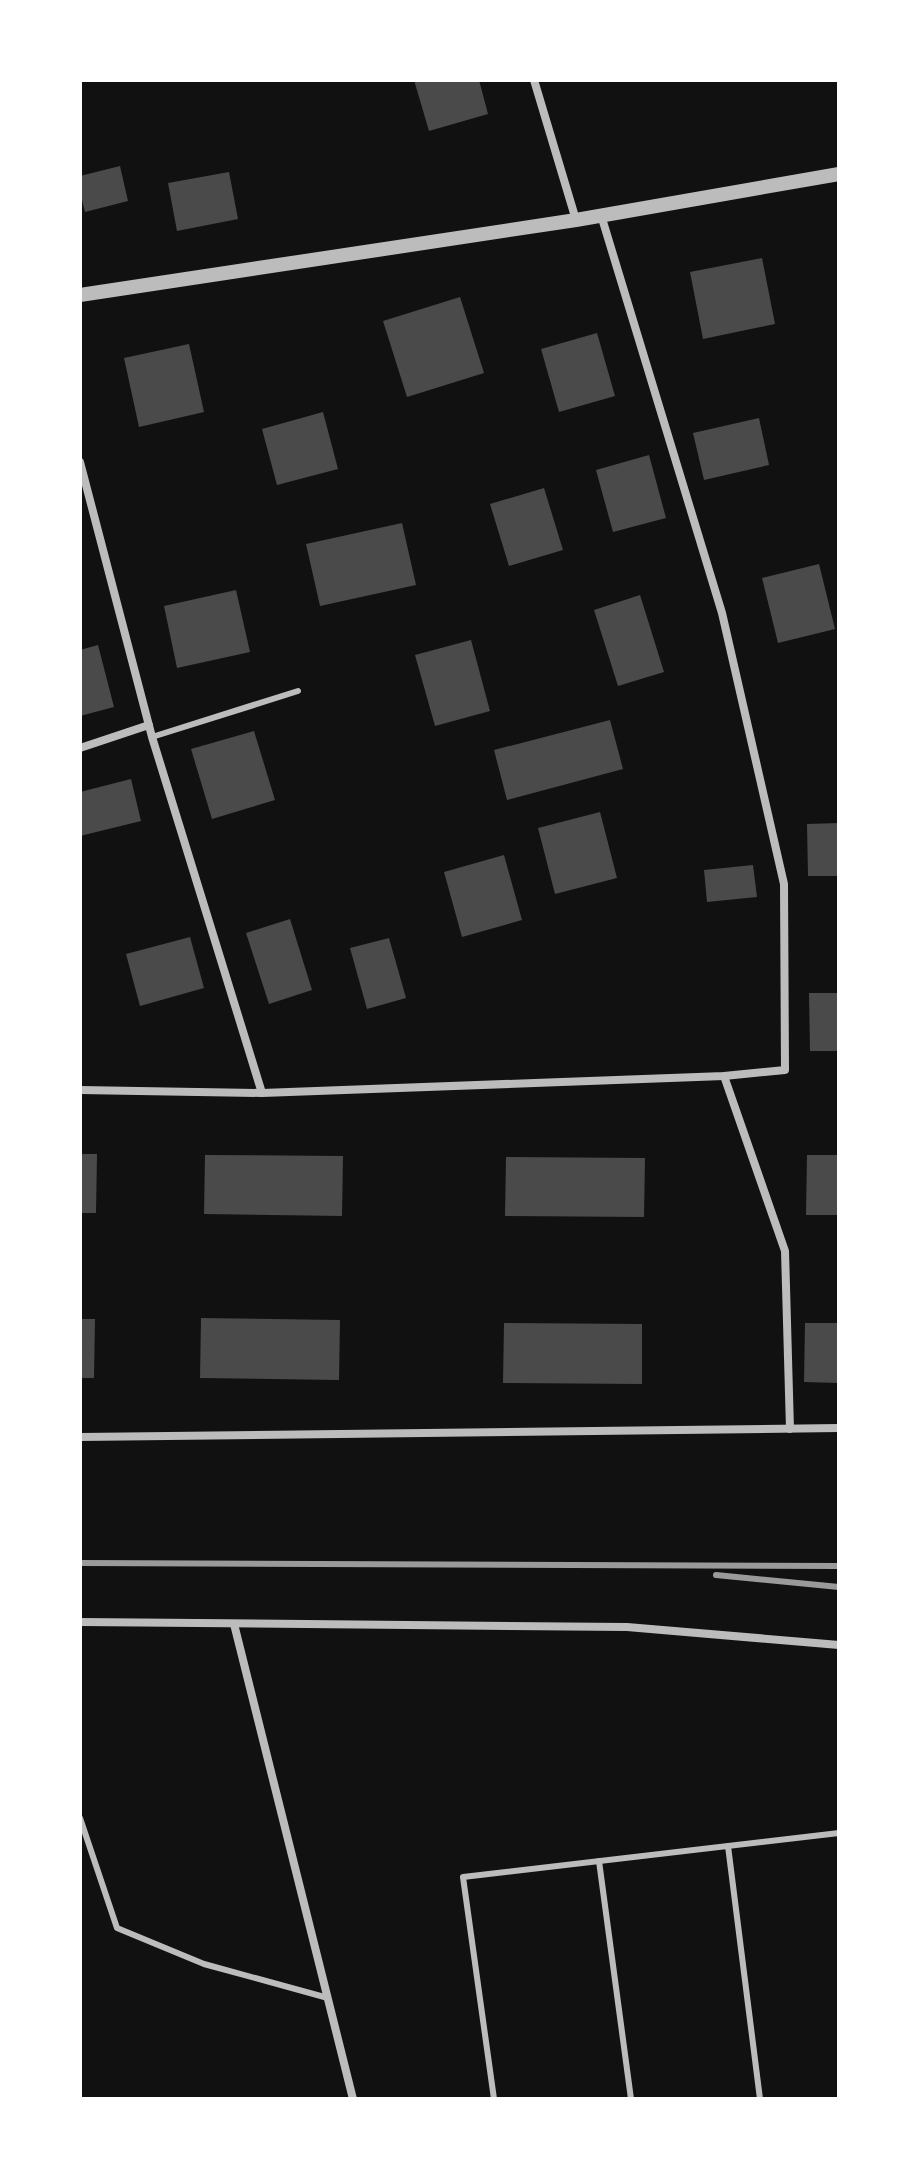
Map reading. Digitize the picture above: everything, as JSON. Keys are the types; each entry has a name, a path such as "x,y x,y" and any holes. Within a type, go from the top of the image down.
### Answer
{"street":[{"path":"534,80 576,220"},
{"path":"80,295 576,220 839,174"},
{"path":"80,1090 262,1093 724,1076 785,1070 784,884 722,613 600,215"},
{"path":"80,462 152,737 262,1093"},
{"path":"80,748 149,725"},
{"path":"724,1076 785,1251 790,1429"},
{"path":"80,1437 839,1428"},
{"path":"80,1622 627,1627 839,1645"},
{"path":"234,1624 353,2099"}],"lane":[{"path":"152,737 298,691"},
{"path":"80,1818 117,1928 204,1964 328,1998"},
{"path":"494,2099 463,1877 839,1833"},
{"path":"728,1846 760,2099"},
{"path":"599,1861 631,2099"}],"building":[{"path":"414,80 479,80 488,114 429,131"},
{"path":"120,166 128,201 85,212 80,176"},
{"path":"229,172 238,219 177,231 168,183"},
{"path":"762,258 775,324 703,339 690,272"},
{"path":"460,297 484,373 407,397 383,321"},
{"path":"597,333 615,396 559,412 541,349"},
{"path":"189,344 204,412 139,427 124,358"},
{"path":"323,412 338,469 277,485 262,429"},
{"path":"759,418 769,465 704,480 693,433"},
{"path":"649,455 666,518 613,532 596,470"},
{"path":"544,488 563,550 509,566 490,504"},
{"path":"402,523 416,585 320,606 306,544"},
{"path":"819,564 835,629 778,643 762,578"},
{"path":"236,590 250,652 177,668 164,606"},
{"path":"640,595 664,672 618,686 594,610"},
{"path":"471,640 490,711 435,726 415,655"},
{"path":"98,645 114,707 80,716 80,650"},
{"path":"610,720 623,769 507,800 494,750"},
{"path":"254,731 275,800 212,819 191,749"},
{"path":"131,779 141,821 80,836 80,792"},
{"path":"600,812 617,878 555,894 538,828"},
{"path":"839,823 839,876 808,876 807,824"},
{"path":"504,855 522,920 462,937 444,872"},
{"path":"753,865 757,897 707,902 704,870"},
{"path":"290,919 312,990 269,1004 246,933"},
{"path":"190,937 204,988 140,1006 126,954"},
{"path":"389,938 406,998 367,1009 350,948"},
{"path":"809,993 839,993 839,1051 810,1051"},
{"path":"80,1154 97,1154 96,1213 80,1213"},
{"path":"205,1155 343,1156 342,1216 204,1214"},
{"path":"807,1155 839,1155 839,1215 806,1215"},
{"path":"506,1157 645,1158 644,1217 505,1216"},
{"path":"201,1318 340,1320 339,1380 200,1378"},
{"path":"80,1319 95,1319 94,1378 80,1378"},
{"path":"504,1323 642,1324 642,1384 503,1383"},
{"path":"805,1323 839,1323 839,1383 804,1382"}],"railway":[{"path":"80,1563 839,1566"},
{"path":"716,1575 839,1587"}]}
